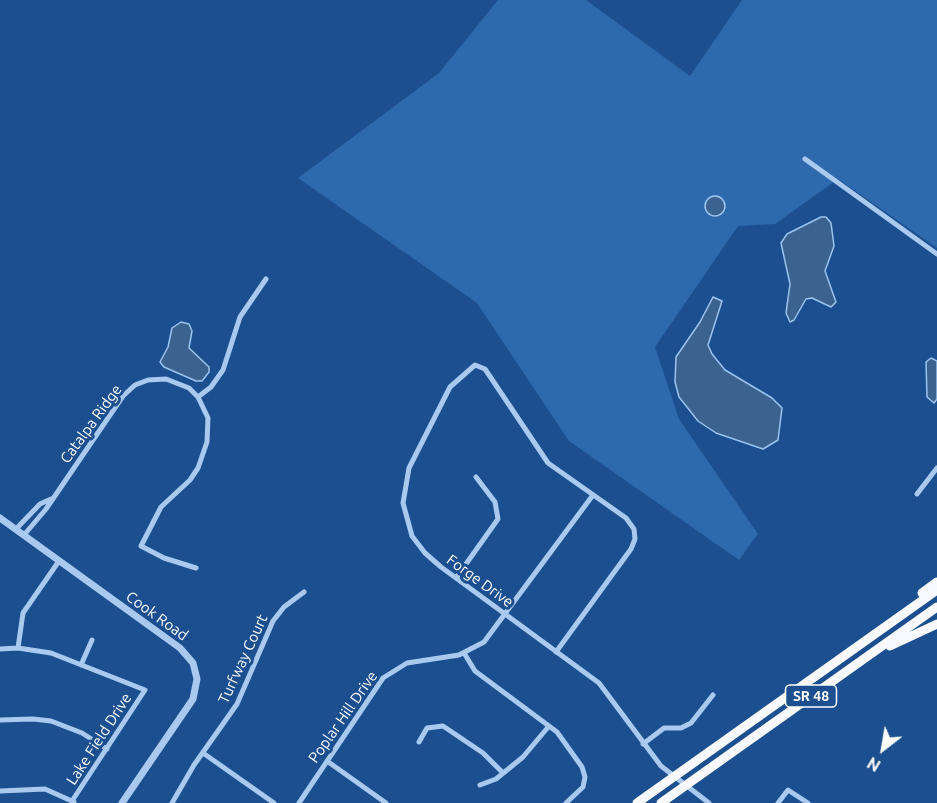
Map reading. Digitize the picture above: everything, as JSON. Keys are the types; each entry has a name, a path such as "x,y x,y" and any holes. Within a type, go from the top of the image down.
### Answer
{"highway":[{"path":"817,675 937,582"},
{"name":"SR 48","path":"636,803 937,590"},
{"name":"SR 48","path":"661,803 937,607"},
{"path":"856,664 937,624"}],"street":[{"path":"805,159 937,254"},
{"path":"196,568 164,558 141,546 161,507 190,480 204,453 209,430 208,418 198,397 211,387 223,370 240,317 266,279"},
{"name":"Forge Drive","path":"593,495 549,463 485,369 474,365 450,387 409,468 404,489 404,513 412,536 430,558 604,688 643,744 674,776 710,803"},
{"name":"Catalpa Ridge","path":"24,535 123,396 135,385 148,380 166,379 189,388 198,397"},
{"path":"917,494 937,468"},
{"path":"456,578 498,519 495,502 476,477"},
{"path":"556,652 634,543 635,532 631,523 593,495"},
{"name":"Poplar Hill Drive","path":"299,803 376,687 392,672 414,661 464,653 484,642 593,495"},
{"name":"Catalpa Ridge","path":"16,529 40,504 51,499"},
{"name":"Cook Road","path":"0,518 180,648 189,656 196,671 196,691 188,708 122,803"},
{"path":"18,648 22,613 59,561"},
{"name":"Turfway Court","path":"172,803 237,704 273,621 284,607 304,592"},
{"path":"0,649 18,648 51,653 81,665 92,640"},
{"path":"464,653 475,671 559,735 584,773 581,790 566,803"},
{"name":"Lake Field Drive","path":"74,802 145,690 81,665"},
{"path":"643,744 664,728 681,728 691,723 713,695"},
{"path":"0,720 33,718 51,721 82,733 107,749"},
{"path":"419,742 427,728 443,726 494,762 503,773"},
{"path":"480,785 490,783 531,750 549,726"},
{"path":"203,753 274,803"},
{"path":"327,761 386,803"},
{"path":"0,791 45,789 74,802"},
{"path":"778,803 789,790 808,803"}],"shaded area":[{"path":"498,0 586,0 690,76 742,0 937,0 937,248 838,179 775,224 738,226 655,347 679,419 758,534 739,560 569,441 477,303 298,178 439,73"},
{"path":"715,196 722,199 725,206 722,213 715,216 708,213 705,206 708,199"},
{"path":"821,217 826,217 831,223 834,246 825,271 836,302 831,307 812,298 806,299 794,320 790,322 786,313 790,284 781,243 787,234"},
{"path":"713,297 722,301 708,345 712,354 725,370 772,398 782,408 778,440 763,449 716,433 698,421 679,397 675,382 676,357 700,322"},
{"path":"181,322 189,324 192,331 189,348 209,367 209,372 202,381 196,381 164,367 160,362 168,347 172,328"},
{"path":"931,358 937,361 937,399 934,403 927,397 926,362"}]}
